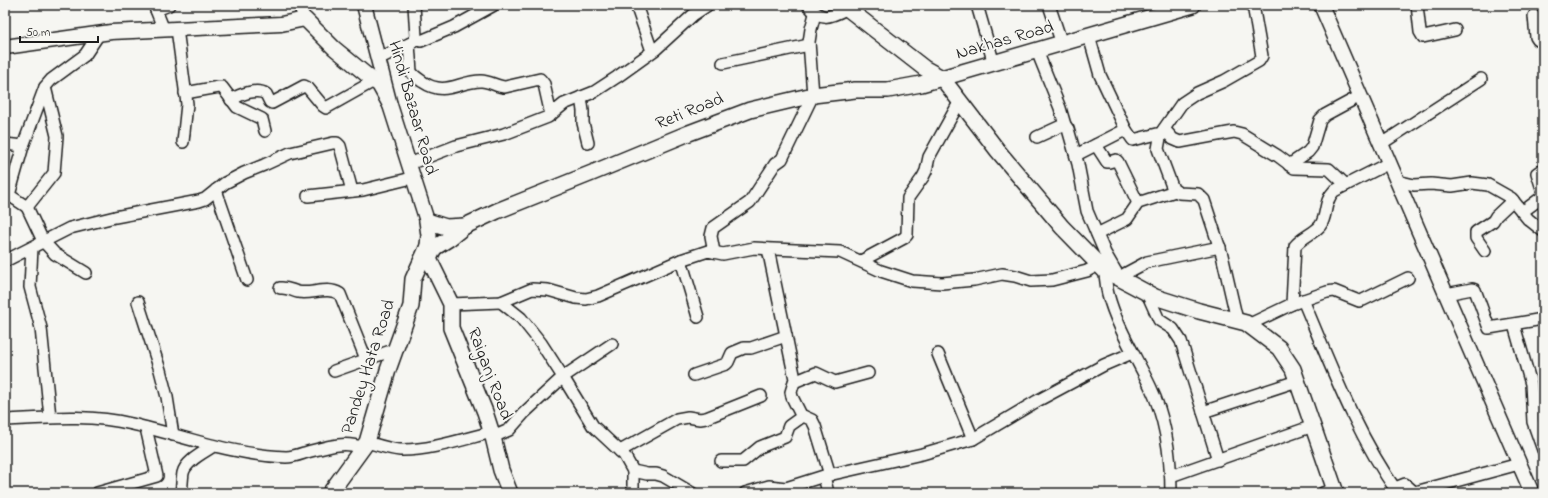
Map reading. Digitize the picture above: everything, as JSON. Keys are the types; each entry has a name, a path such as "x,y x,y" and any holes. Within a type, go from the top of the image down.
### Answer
{"main road":[{"name":"Nakhas Road","path":"942,78 1089,36 1159,10 1194,5"},
{"path":"845,7 903,50 924,68 942,78 998,151 1062,227 1101,268 1155,297 1243,322 1279,348 1293,369 1298,381 1313,426 1331,492"},
{"name":"Reti Road","path":"464,226 497,211 709,125 750,110 813,95 855,90 888,90 942,78"},
{"path":"427,221 446,227 464,226 450,238 431,247 427,221"},
{"name":"Raiganj Road","path":"431,247 429,259 451,304 451,328 493,434 500,470 510,493"},
{"name":"Pandey Hata Road","path":"330,493 365,445 411,306 413,279 431,247"}],"street":[{"path":"169,5 155,7 170,29 185,93 187,110 182,142"},
{"path":"299,5 305,19 334,48 379,85 390,104"},
{"name":"Hindi Bazaar Road","path":"364,5 390,104 412,178 427,221"},
{"path":"378,59 412,41 416,37 414,5"},
{"path":"412,41 421,41 454,27 494,5"},
{"path":"636,5 652,51"},
{"path":"409,164 456,146 504,134 551,115 564,104 594,92 652,51 685,24 693,15 708,5"},
{"path":"977,5 994,64"},
{"path":"1049,5 1062,44"},
{"path":"1175,192 1158,149 1160,138 1177,108 1189,97 1224,81 1261,59 1253,5"},
{"path":"1321,5 1532,493"},
{"path":"1417,5 1420,32 1423,37 1455,30"},
{"path":"811,9 824,17 833,16 845,7"},
{"path":"714,252 711,236 713,228 753,199 775,164 782,159 813,95 809,45 811,9"},
{"path":"1534,16 1536,36 1538,40 1543,40"},
{"path":"5,47 99,34 281,24 305,19"},
{"path":"86,273 58,257 43,241 26,207 7,195 45,87 51,80 85,55 99,34"},
{"path":"1089,36 1100,75 1131,139 1136,140 1161,133 1164,129"},
{"path":"412,41 411,72 427,84 441,89 481,81 505,87 540,79 544,84 551,115"},
{"path":"723,63 809,45"},
{"path":"1037,51 1060,108 1065,125 1068,129 1076,155 1087,211 1105,253 1119,277 1148,262 1220,248"},
{"path":"1381,144 1481,79"},
{"path":"231,100 243,94 261,92 266,94 272,103 304,86 308,88 323,106 329,107 374,81"},
{"path":"26,207 54,173 57,136 45,87"},
{"path":"185,93 219,87 224,89 240,110 262,119 265,131"},
{"path":"1289,165 1308,152 1312,147 1320,120 1325,115 1360,96"},
{"path":"581,97 583,123 588,143"},
{"path":"860,261 904,238 908,230 908,198 923,177 931,153 960,101"},
{"path":"1037,137 1065,125"},
{"path":"1164,129 1173,139 1180,142 1234,132 1242,134 1278,156 1294,168 1329,169 1346,185"},
{"path":"1076,155 1126,130"},
{"path":"5,261 70,228 115,217 199,201 244,173 290,153 333,142 340,146 352,191"},
{"path":"5,144 23,146"},
{"path":"1096,145 1107,162 1116,160 1118,162 1138,203"},
{"path":"1292,304 1295,246 1299,241 1320,226 1327,201 1334,191 1389,163"},
{"path":"1522,212 1541,198 1543,192 1537,173 1543,169"},
{"path":"308,196 352,191 412,178"},
{"path":"1397,181 1414,185 1488,185 1511,198 1528,219 1543,231"},
{"path":"216,190 247,280"},
{"path":"1097,234 1127,219 1138,203 1175,192 1198,194 1202,196 1243,322 1327,292 1334,291 1354,300 1364,300 1408,278"},
{"path":"1485,251 1476,238 1476,232 1493,221 1496,216 1513,200"},
{"path":"32,248 30,287 41,328 50,417"},
{"path":"451,304 501,302 532,289 540,289 586,299 598,296 681,260 708,251 722,254 754,248 840,252 880,271 912,281 942,282 974,280 1002,274 1031,281 1052,280 1101,268 1108,295 1132,353 1150,387 1160,414 1167,438 1171,476 1171,493"},
{"path":"768,249 794,382 791,392 792,397 799,412 803,416 812,420 815,426 827,476 828,493"},
{"path":"681,260 698,317"},
{"path":"280,288 286,287 299,292 320,291 336,292 340,294 366,359"},
{"path":"1446,294 1472,289 1475,290 1489,328 1543,320"},
{"path":"1146,291 1159,320 1173,329 1181,341 1218,460"},
{"path":"1303,300 1355,422 1383,472 1397,490 1405,484 1414,492 1419,491 1519,464"},
{"path":"138,302 160,370 167,397 173,435"},
{"path":"501,302 521,318 541,343 594,426 624,454 632,471 633,493"},
{"path":"1514,324 1531,384 1533,422 1543,450"},
{"path":"694,375 726,364 732,353 740,349 751,348 786,336"},
{"path":"5,420 77,416 131,423 212,447 258,455 288,457 344,444 365,445 400,450 413,449 508,430 524,412 564,377 612,344"},
{"path":"334,371 396,349"},
{"path":"745,493 768,486 786,488 827,476 922,454 973,439 1037,401 1104,365 1132,353"},
{"path":"938,354 973,439"},
{"path":"794,382 816,373 835,382 868,373"},
{"path":"1203,412 1298,381"},
{"path":"620,451 677,419 688,417 700,419 706,418 761,396"},
{"path":"721,461 743,460 760,447 785,437 789,426 803,416"},
{"path":"1171,476 1313,426"},
{"path":"97,493 157,476 146,428"},
{"path":"181,493 185,468 212,447"},
{"path":"632,471 663,476 692,493"}]}
